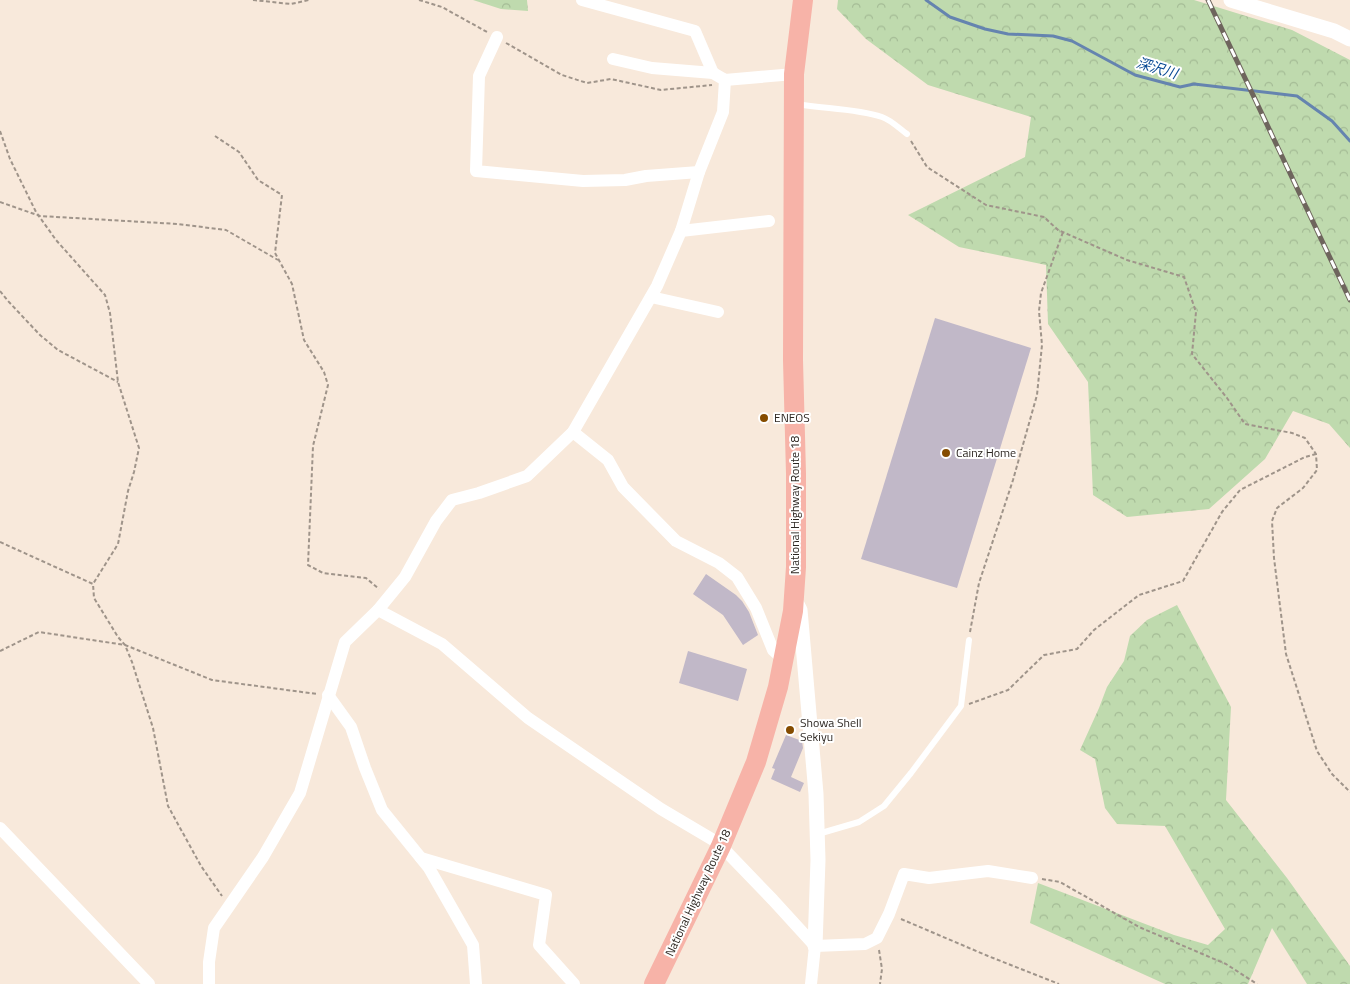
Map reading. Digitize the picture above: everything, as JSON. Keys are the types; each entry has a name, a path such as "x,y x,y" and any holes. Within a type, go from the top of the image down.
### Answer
{"highway":[{"name":"National Highway Route 18","path":"654,984 721,846 756,762 778,687 794,598 796,474 793,360 794,71 804,0"}],"street":[{"path":"582,0 695,31 713,73"},
{"path":"1231,0 1334,31 1350,39"},
{"path":"497,38 479,76 476,171 583,181 625,180 646,176 699,172"},
{"path":"613,59 652,68 713,73 726,80 794,71"},
{"path":"209,984 209,962 214,928 263,857 300,793 345,642 378,610 405,577 436,521 452,500 496,488 526,476 573,432 657,286 682,231 699,172 723,112 726,80"},
{"path":"682,231 769,221"},
{"path":"651,297 718,312"},
{"path":"573,432 608,460 623,487 676,541 719,563 737,577 756,608 773,650 784,660 803,671 806,676"},
{"path":"794,598 800,610 816,794 818,860 815,946 811,984"},
{"path":"378,610 442,644 528,718 661,809 715,841 815,946 865,944 876,938 890,914 904,874 929,878 988,871 1032,878"},
{"path":"328,695 351,727 382,810 430,868 473,945 476,984"},
{"path":"0,828 149,984"},
{"path":"421,858 546,895 539,945 574,984"}],"lane":[{"path":"794,104 818,108 852,110 883,118 908,134"},
{"path":"817,834 859,822 884,806 962,706 969,640"}],"path":[{"path":"253,0 291,4 310,0"},
{"path":"419,0 442,7 562,75 587,83 611,79 661,90 709,86 726,80"},
{"path":"0,131 10,159 40,216 56,240 104,295 110,313 118,382 139,448 128,491 118,544 93,584 94,598 118,637 126,645 154,728 168,806 201,866 229,906"},
{"path":"908,134 927,167 986,205 1044,217 1058,230 1127,260 1184,277 1196,312 1192,354 1246,424 1292,433 1305,438 1316,454 1317,470 1303,488 1277,508 1272,521 1274,558 1286,654 1317,751 1332,774 1350,792"},
{"path":"215,136 239,152 258,180 282,194 275,253 292,284 304,340 324,372 328,384 313,446 308,565 323,573 366,578 389,597"},
{"path":"0,202 40,216 178,224 226,230 280,262"},
{"path":"969,640 979,583 1013,480 1037,395 1042,345 1039,311 1041,292 1063,232"},
{"path":"0,291 40,335 58,350 118,382"},
{"path":"962,706 1008,690 1044,655 1077,650 1094,630 1140,595 1183,581 1222,512 1240,490 1316,454"},
{"path":"0,542 93,584"},
{"path":"0,651 39,632 126,645 212,680 328,695"},
{"path":"1032,878 1060,882 1139,927 1226,964 1257,984"},
{"path":"890,914 1059,984"},
{"path":"876,938 882,969 880,984"}],"green space":[{"path":"473,0 527,0 528,11 501,9"},
{"path":"838,0 1194,0 1292,30 1350,60 1350,448 1329,424 1293,411 1265,459 1209,509 1127,517 1093,495 1088,382 1048,324 1046,265 959,247 908,215 1025,157 1031,117 928,85 866,39 837,9"},
{"path":"1177,605 1231,707 1226,800 1287,878 1350,966 1350,984 1307,984 1272,928 1248,984 1165,984 1030,923 1038,883 1174,935 1208,945 1225,929 1165,826 1117,824 1105,808 1095,759 1080,750 1107,687 1124,661 1130,636 1147,620"}],"building":[{"name":"Cainz Home","path":"935,318 1031,348 957,588 861,559"},
{"path":"706,574 742,601 749,612 758,635 743,645 723,615 693,594"},
{"path":"688,651 747,669 738,701 679,683"},
{"path":"786,735 802,741 803,748 791,777 804,783 800,792 771,779 775,769 772,768"}],"waterway":[{"name":"深沢川","path":"926,0 950,17 985,29 1008,34 1053,36 1072,41 1135,75 1180,87 1194,84 1297,96 1332,121 1350,141"}],"railway":[{"path":"1208,0 1350,300"}],"place":[{"name":"ENEOS","path":"764,418"},
{"name":"Cainz Home","path":"946,453"},
{"name":"Showa Shell Sekiyu","path":"790,730"}]}
